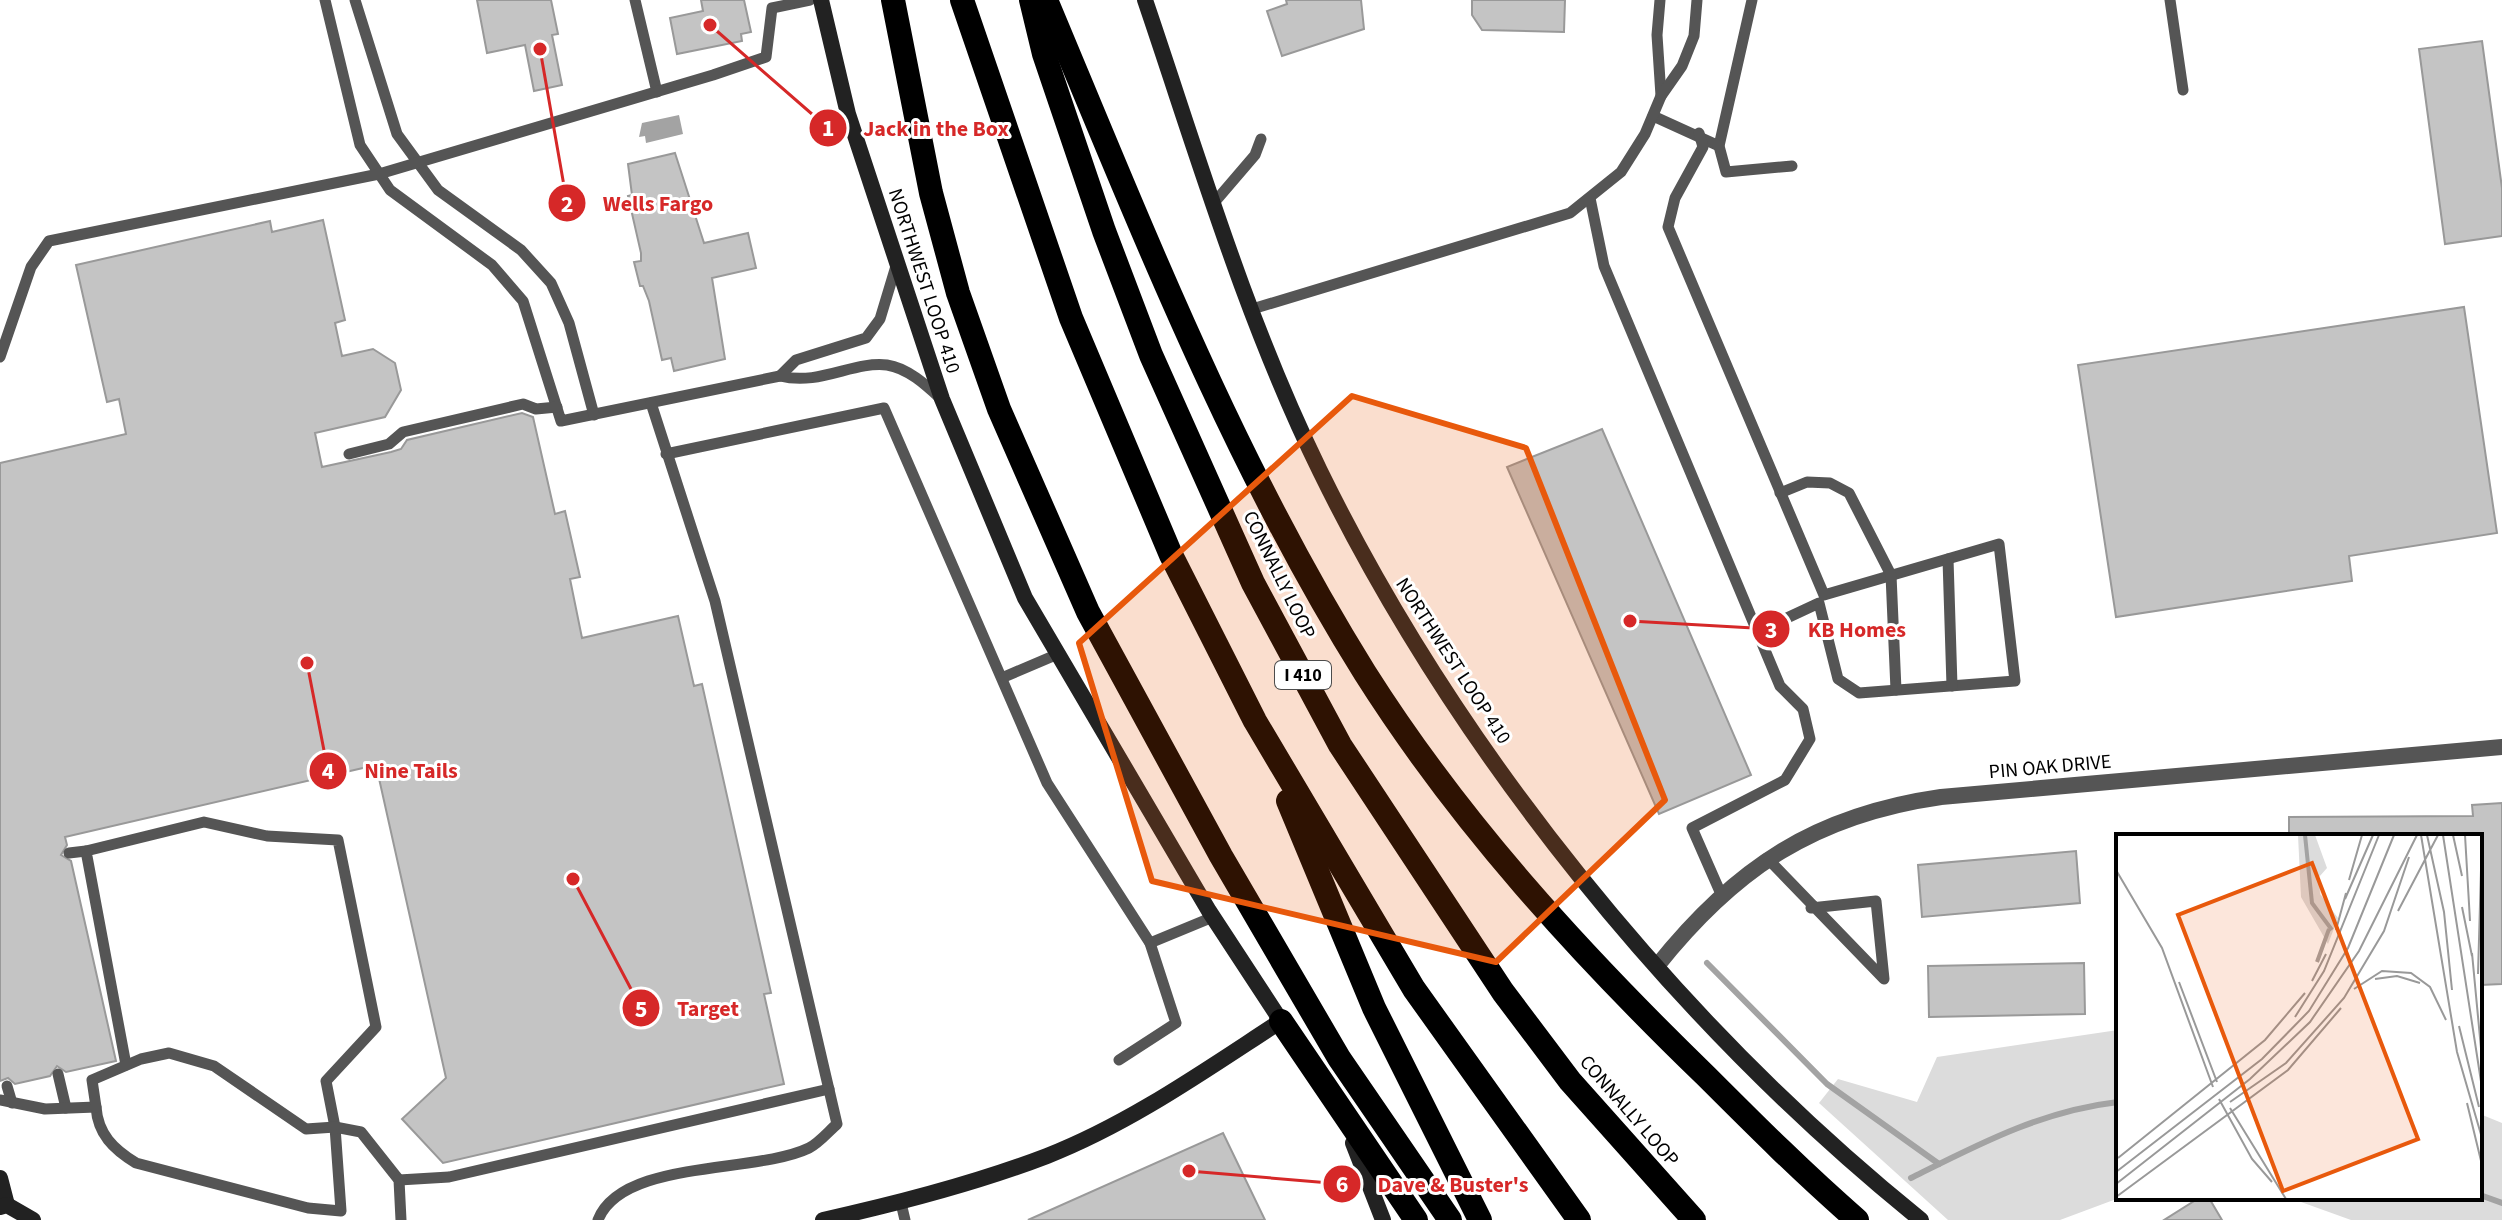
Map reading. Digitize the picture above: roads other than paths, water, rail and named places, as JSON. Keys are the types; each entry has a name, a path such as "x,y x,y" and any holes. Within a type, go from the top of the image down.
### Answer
{"highway":[{"path":"893,0 931,193 958,293 999,409 1088,612 1221,856 1339,1058 1450,1220"},
{"path":"962,0 1071,318 1171,555 1255,721 1414,989 1579,1220"},
{"name":"CONNALLY LOOP","path":"1031,0 1044,54 1104,231 1151,355 1253,583 1340,745 1503,992 1570,1081 1694,1220"},
{"path":"1046,0 1149,246 1248,466 1365,672 1437,778 1563,933 1850,1215"},
{"path":"1255,721 1374,1008 1480,1220"},
{"path":"1281,1021 1416,1220"},
{"path":"1339,1058 1396,1220"}],"main road":[{"name":"NORTHWEST LOOP 410","path":"821,0 848,114 942,399 1025,598 1213,917 1281,1021 1359,1154 1383,1220"},
{"name":"NORTHWEST LOOP 410","path":"1145,0 1249,310 1318,467 1375,577 1438,678 1530,812 1657,966 1754,1068 1921,1220"},
{"path":"823,1220 901,1203 1050,1155 1170,1092 1281,1021"},
{"path":"0,1178 3,1206 33,1220"}],"street":[{"name":"PIN OAK DRIVE","path":"1657,966 1721,894 1767,858 1827,826 1902,802 2502,747"}],"lane":[{"path":"325,0 360,145 379,174 402,200 492,265 523,301 561,421 780,376 799,381 886,365 906,372 942,399"},
{"path":"355,0 397,134 438,190 521,250 551,283 569,323 594,415"},
{"path":"635,0 657,92"},
{"path":"0,357 31,267 49,241 379,174 416,160 657,92 766,57 768,4 810,0"},
{"path":"1660,0 1657,35 1661,96"},
{"path":"1249,310 1570,213 1621,172 1661,96 1682,66 1694,36 1697,0"},
{"path":"1752,0 1719,146 1726,172 1792,166"},
{"path":"2170,0 2183,90"},
{"path":"1653,116 1699,133 1719,146"},
{"path":"1699,133 1703,147 1675,198 1668,227 1822,599 1838,679 1859,693 2015,681 1999,544 1891,575 1822,599 1757,632"},
{"path":"1213,204 1255,155 1261,139"},
{"path":"1590,198 1604,266 1780,686 1803,709 1810,739 1785,780 1692,828 1721,894"},
{"path":"780,376 796,360 866,338 880,319 897,265"},
{"path":"598,1220 613,1196 641,1183 809,1148 837,1124 715,601 651,403"},
{"path":"349,454 389,444 403,432 523,404 536,409 557,407"},
{"path":"666,454 884,408 1004,677 1047,783 1150,943 1176,1023 1119,1060"},
{"path":"1780,493 1807,482 1830,483 1849,493 1891,575 1896,690"},
{"path":"1948,559 1952,686"},
{"path":"1004,677 1058,654"},
{"path":"69,853 204,822 267,836 338,840 376,1027 326,1081 335,1127 341,1211 308,1208 136,1163 123,1155 98,1127 92,1080 126,1065 169,1053 194,1058 214,1066 306,1129 335,1127 361,1132 399,1180 401,1220"},
{"path":"86,851 126,1065"},
{"path":"1767,858 1811,908 1884,979 1876,901 1811,908"},
{"path":"1150,943 1213,917"},
{"path":"58,1074 66,1108"},
{"path":"7,1086 6,1101 66,1108 96,1107"},
{"path":"399,1180 449,1177 829,1089"},
{"path":"901,1203 905,1220"}],"waterway":[{"path":"1707,963 1827,1084 1939,1164"},
{"path":"1911,1178 1986,1141 2037,1121 2116,1102"},
{"path":"2482,1196 2502,1203"}],"place":[{"name":"Jack in the Box","path":"710,25"},
{"name":"Wells Fargo","path":"540,49"},
{"name":"KB Homes","path":"1630,621"},
{"name":"Nine Tails","path":"307,663"},
{"name":"Target","path":"573,879"},
{"name":"Dave & Buster's","path":"1189,1171"}]}
